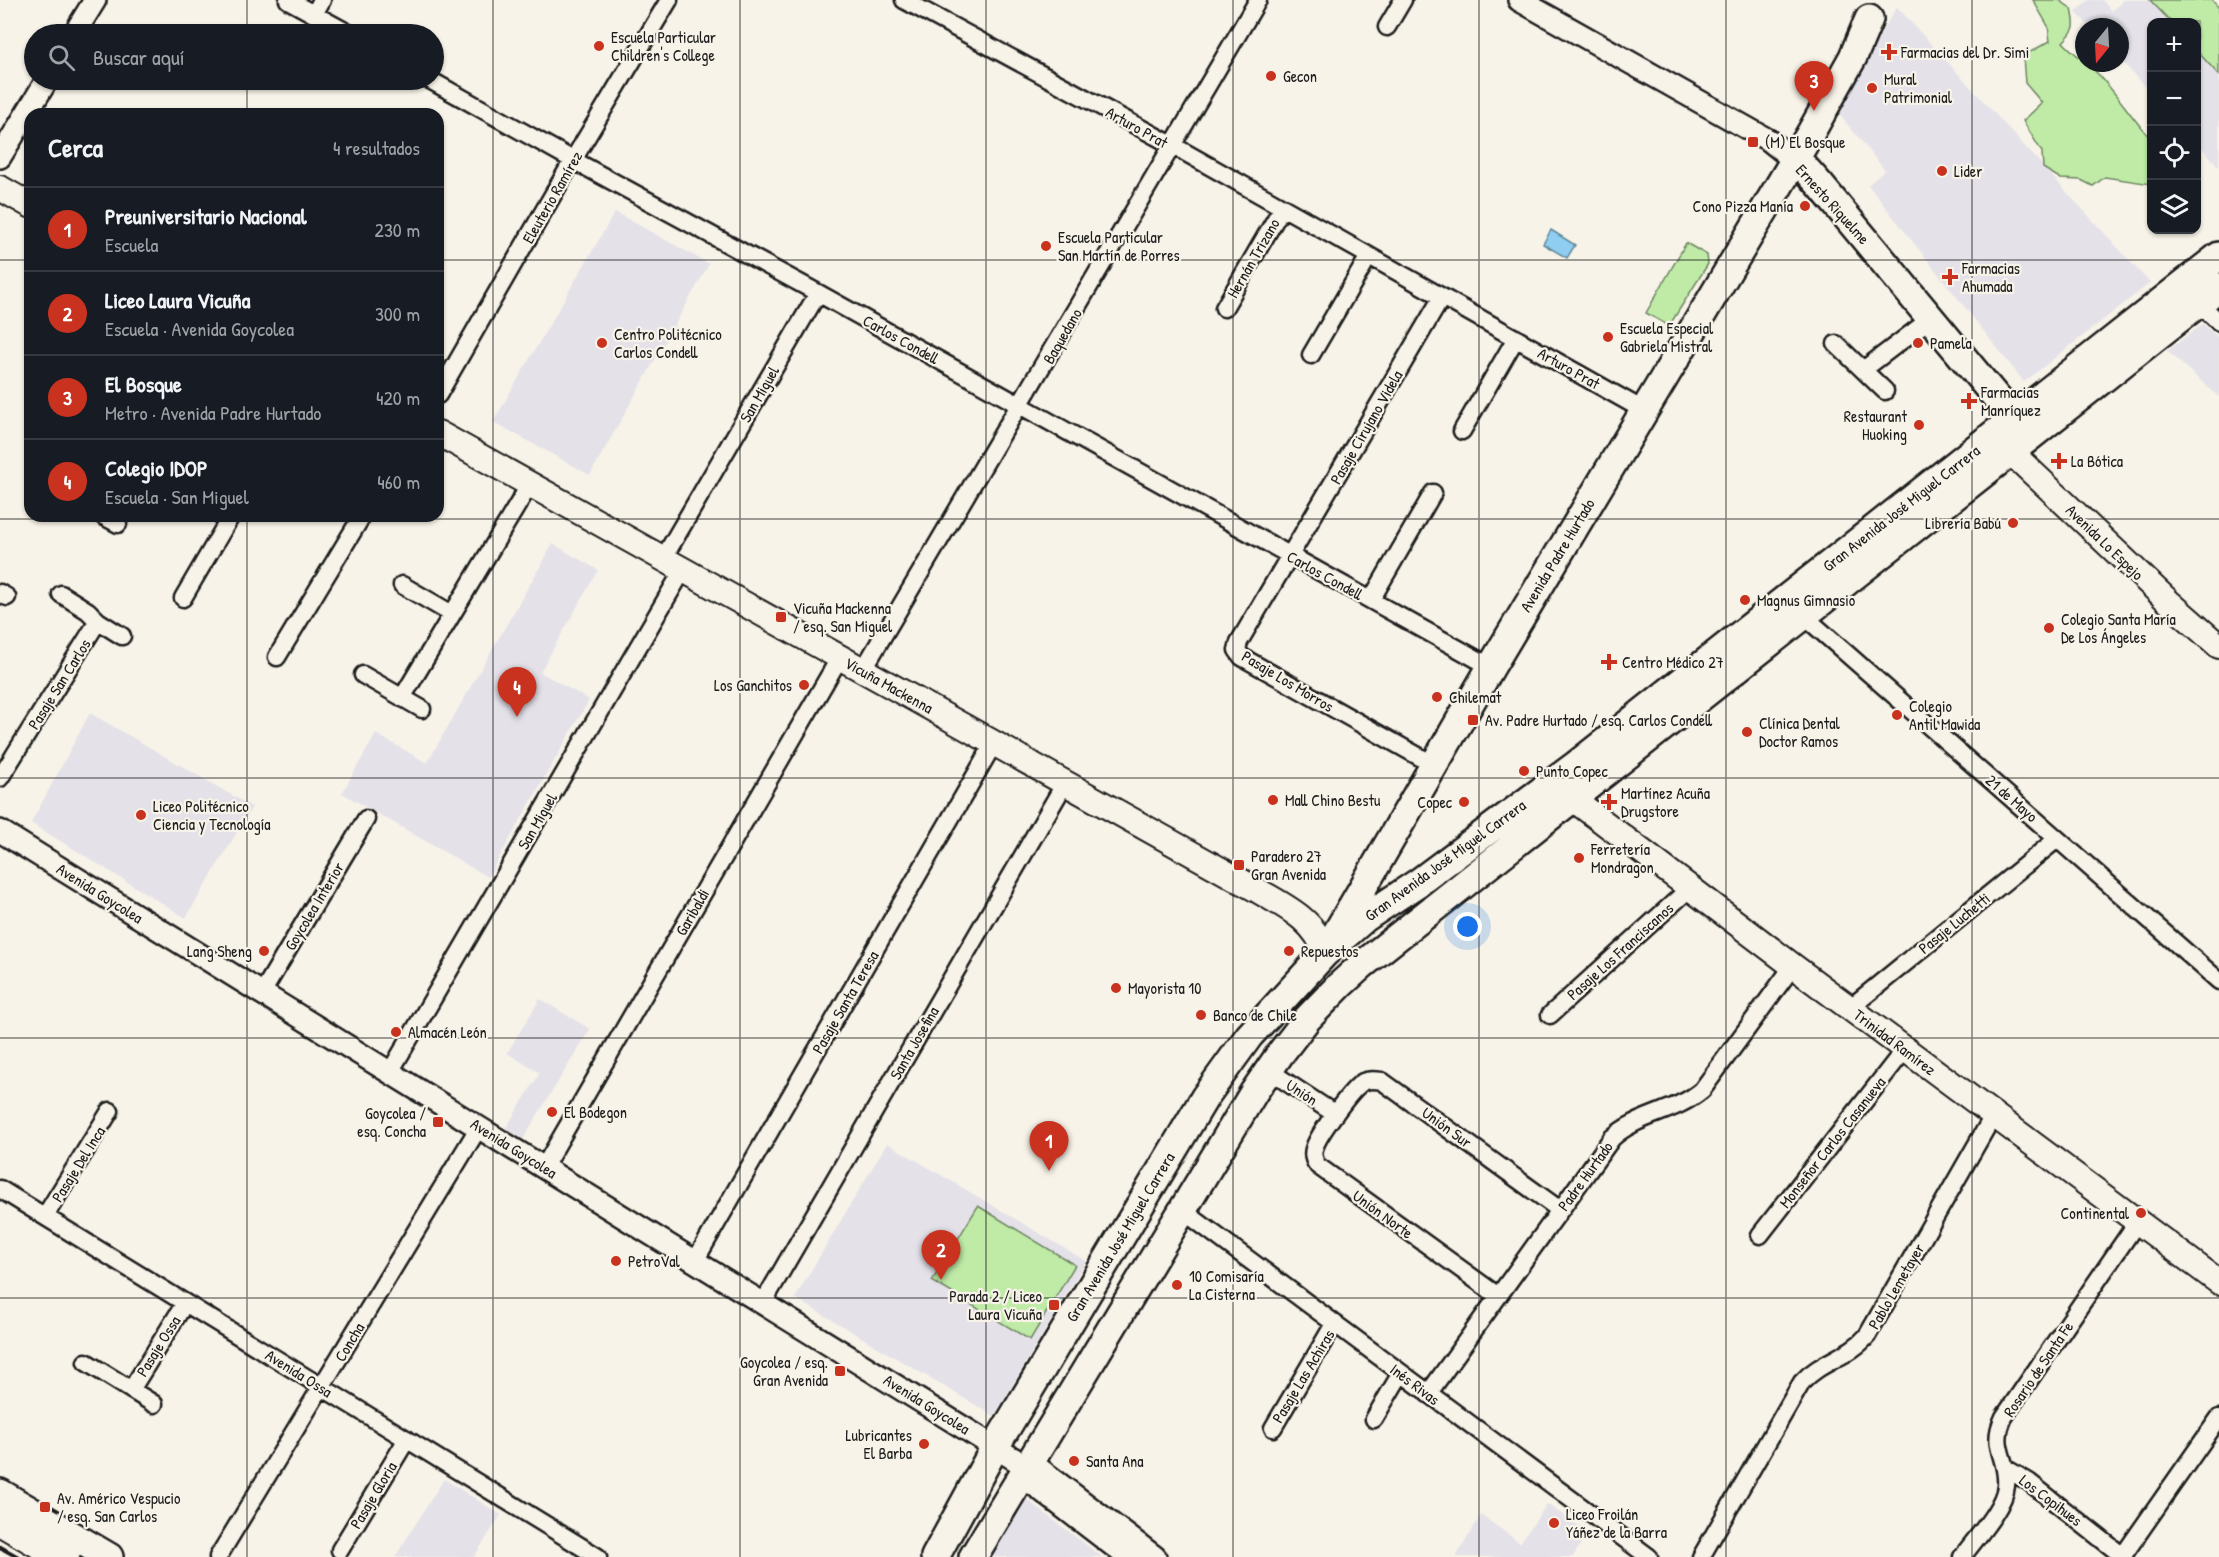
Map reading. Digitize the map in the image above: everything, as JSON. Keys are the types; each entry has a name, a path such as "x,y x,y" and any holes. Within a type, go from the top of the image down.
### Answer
{"highway":[{"path":"0,1520 63,1557"}],"main road":[{"name":"Avenida Padre Hurtado","path":"1324,953 1643,410 1794,160 1798,134 1833,64 1875,9"},
{"name":"Ernesto Riquelme","path":"1794,160 1814,178 1930,319 2012,436"},
{"path":"0,188 24,202"},
{"name":"Gran Avenida José Miguel Carrera","path":"935,1557 995,1447 1205,1097 1249,1036 1324,953 1365,918 1419,882 2012,436 2189,295 2219,256"},
{"name":"Gran Avenida José Miguel Carrera","path":"2189,295 2219,287"},
{"name":"Vicuña Mackenna","path":"444,436 1257,890 1297,915 1317,934 1324,953"},
{"name":"Gran Avenida José Miguel Carrera","path":"973,1557 1268,1070 1307,1019 1362,965 1804,616 2012,436"},
{"name":"Avenida Lo Espejo","path":"2012,436 2169,602 2219,646"},
{"path":"1573,798 1572,780 1575,765"},
{"name":"Trinidad Ramírez","path":"1573,798 1793,966 2219,1282"},
{"path":"1307,1019 1322,977 1324,953"},
{"path":"0,1493 110,1557"}],"street":[{"path":"80,24 94,0"},
{"path":"288,0 318,7 338,24"},
{"name":"Eleuterio Ramírez","path":"444,385 573,160 669,0"},
{"name":"Arturo Prat","path":"904,0 1172,146 1643,410"},
{"name":"Baquedano","path":"863,670 1021,406 1258,0"},
{"path":"1387,27 1403,0"},
{"name":"Ernesto Riquelme","path":"1519,0 1777,145 1794,160"},
{"name":"Carlos Condell","path":"444,88 1491,667"},
{"path":"30,108 41,90"},
{"path":"0,157 24,118"},
{"name":"Hernán Trizano","path":"1224,308 1282,208"},
{"path":"1311,355 1369,256"},
{"name":"San Miguel","path":"390,1072 673,564 818,293"},
{"path":"2189,295 2219,322"},
{"name":"Pasaje Cirujano Videla","path":"1291,556 1442,297"},
{"path":"1863,370 1930,319"},
{"path":"1462,431 1516,339"},
{"path":"1836,344 1885,391"},
{"path":"402,698 530,484"},
{"name":"Carlos Condell","path":"1371,600 1433,493"},
{"path":"183,598 227,522"},
{"path":"278,657 358,522"},
{"name":"Pasaje Los Morros","path":"1291,556 1237,646 1239,654 1434,765"},
{"path":"402,585 452,614"},
{"name":"Pasaje San Carlos","path":"61,594 122,636"},
{"name":"21 de Mayo","path":"1804,616 2219,981"},
{"name":"Pasaje San Carlos","path":"0,778 98,621"},
{"name":"Garibaldi","path":"544,1167 840,657"},
{"path":"363,675 422,709"},
{"name":"Pasaje Santa Teresa","path":"695,1261 994,743"},
{"name":"Santa Josefina","path":"763,1303 1065,783"},
{"name":"Goycolea Interior","path":"262,993 366,819"},
{"name":"Avenida Goycolea","path":"0,831 1027,1467 1036,1468 1047,1474 1155,1557"},
{"name":"Pasaje Luchetti","path":"1850,1008 2057,839"},
{"name":"Pasaje Los Franciscanos","path":"1550,1015 1690,888"},
{"name":"Padre Hurtado","path":"1428,1394 1602,1150 1617,1133 1631,1123 1683,1104 1702,1090 1793,966"},
{"name":"Monseñor Carlos Casanueva","path":"1760,1235 1905,1049"},
{"name":"Unión","path":"1268,1070 1335,1114"},
{"name":"Unión Sur","path":"1335,1114 1363,1082 1382,1081 1560,1210"},
{"name":"Pasaje Del Inca","path":"45,1216 110,1111"},
{"name":"Unión Norte","path":"1335,1114 1314,1146 1313,1156 1318,1166 1498,1296"},
{"name":"Pablo Lemetayer","path":"1701,1557 1802,1382 1816,1368 1852,1350 1867,1336 1994,1116"},
{"name":"Concha","path":"218,1557 479,1127"},
{"name":"Avenida Ossa","path":"0,1189 598,1557"},
{"name":"Inés Rivas","path":"1182,1210 1648,1557"},
{"name":"Rosario de Santa Fe","path":"1962,1557 2002,1499 2006,1484 2005,1468 1998,1444 1999,1430 2004,1417 2138,1221"},
{"name":"Pasaje Ossa","path":"131,1390 185,1302"},
{"name":"Pasaje Las Achiras","path":"1273,1428 1334,1324"},
{"name":"Pasaje Ossa","path":"86,1362 154,1404"},
{"path":"1374,1419 1401,1373"},
{"path":"2123,1557 2219,1418"},
{"name":"Pasaje Gloria","path":"340,1551 407,1439"},
{"name":"Avenida Goycolea","path":"1027,1467 1033,1484 1128,1557"},
{"name":"Los Copihues","path":"2005,1468 2029,1482 2123,1557"}],"shaded area":[{"path":"2089,0 2102,0 2112,11 2124,0 2150,0 2167,18 2147,18 2147,89 2129,69 2129,18 2082,18 2076,12"},
{"path":"1897,7 2150,283 2024,382 1868,185 1885,170 1834,108"},
{"path":"2201,55 2219,75 2219,167 2201,147"},
{"name":"Centro Politécnico Carlos Condell","path":"615,212 709,264 590,475 493,422"},
{"path":"2203,324 2219,338 2219,397 2167,351"},
{"path":"553,544 598,570 540,672 589,700 488,877 342,793 376,734 427,763"},
{"name":"Liceo Politécnico Ciencia y Tecnología","path":"90,713 252,807 186,918 31,823"},
{"path":"540,999 590,1029 523,1139 506,1128 540,1073 507,1053"},
{"path":"887,1143 1086,1261 994,1416 795,1298"},
{"path":"444,1479 501,1515 474,1557 395,1557"},
{"path":"1022,1496 1102,1557 987,1557"},
{"name":"Liceo Froilán Yáñez de la Barra","path":"1547,1504 1588,1532 1573,1557 1456,1557 1481,1515 1520,1543"}],"green space":[{"path":"2033,0 2059,0 2072,9 2074,27 2063,42 2075,53 2075,72 2096,72 2147,134 2147,183 2105,177 2093,186 2081,180 2061,179 2043,168 2042,152 2023,121 2042,103 2025,83 2023,56 2050,41 2048,26"},
{"path":"2150,0 2212,0 2219,8 2219,75 2201,55 2201,18 2167,18"},
{"path":"1686,243 1707,255 1708,264 1669,326 1646,313"},
{"path":"978,1206 1075,1265 1030,1340 932,1281"}],"water":[{"path":"1551,230 1575,245 1567,258 1543,244"}],"railway":[{"path":"0,1547 18,1557"}],"place":[{"name":"Escuela Particular Children's College","path":"599,46"},
{"name":"Farmacias del Dr. Simi","path":"1889,52"},
{"name":"Gecon","path":"1271,76"},
{"name":"Mural Patrimonial","path":"1872,88"},
{"name":"El Bosque","path":"1814,111"},
{"name":"(M) El Bosque","path":"1753,142"},
{"name":"Lider","path":"1942,171"},
{"name":"Cono Pizza Manía","path":"1805,206"},
{"name":"Escuela Particular San Martín de Porres","path":"1046,246"},
{"name":"Farmacias Ahumada","path":"1950,277"},
{"name":"Escuela Especial Gabriela Mistral","path":"1608,337"},
{"name":"Centro Politécnico Carlos Condell","path":"602,343"},
{"name":"Pamela","path":"1918,343"},
{"name":"Farmacias Manríquez","path":"1969,401"},
{"name":"Restaurant Huoking","path":"1919,425"},
{"name":"La Bótica","path":"2059,461"},
{"name":"Librería Babú","path":"2013,523"},
{"name":"Magnus Gimnasio","path":"1745,600"},
{"name":"Vicuña Mackenna / esq. San Miguel","path":"781,617"},
{"name":"Colegio Santa María De Los Ángeles","path":"2049,628"},
{"name":"Centro Médico 27","path":"1609,662"},
{"name":"Los Ganchitos","path":"804,685"},
{"name":"Chilemat","path":"1437,697"},
{"name":"Colegio Antil Mawida","path":"1897,715"},
{"name":"Colegio IDOP","path":"517,717"},
{"name":"Av. Padre Hurtado / esq. Carlos Condell","path":"1473,720"},
{"name":"Clínica Dental Doctor Ramos","path":"1747,732"},
{"name":"Punto Copec","path":"1524,771"},
{"name":"Mall Chino Bestu","path":"1273,800"},
{"name":"Copec","path":"1464,802"},
{"name":"Martínez Acuña Drugstore","path":"1609,802"},
{"name":"Liceo Politécnico Ciencia y Tecnología","path":"141,815"},
{"name":"Ferretería Mondragon","path":"1579,858"},
{"name":"Paradero 27 Gran Avenida","path":"1239,865"},
{"name":"Lang Sheng","path":"264,951"},
{"name":"Repuestos","path":"1289,951"},
{"name":"Mayorista 10","path":"1116,988"},
{"name":"Banco de Chile","path":"1201,1015"},
{"name":"Almacén León","path":"396,1032"},
{"name":"El Bodegon","path":"552,1112"},
{"name":"Goycolea / esq. Concha","path":"438,1122"},
{"name":"Preuniversitario Nacional","path":"1049,1171"},
{"name":"Continental","path":"2141,1213"},
{"name":"PetroVal","path":"616,1261"},
{"name":"Liceo Laura Vicuña","path":"941,1280"},
{"name":"10 Comisaría La Cisterna","path":"1177,1285"},
{"name":"Parada 2 / Liceo Laura Vicuña","path":"1054,1305"},
{"name":"Goycolea / esq. Gran Avenida","path":"840,1371"},
{"name":"Lubricantes El Barba","path":"924,1444"},
{"name":"Santa Ana","path":"1074,1461"},
{"name":"Av. Américo Vespucio / esq. San Carlos","path":"45,1507"},
{"name":"Liceo Froilán Yáñez de la Barra","path":"1554,1523"}]}
